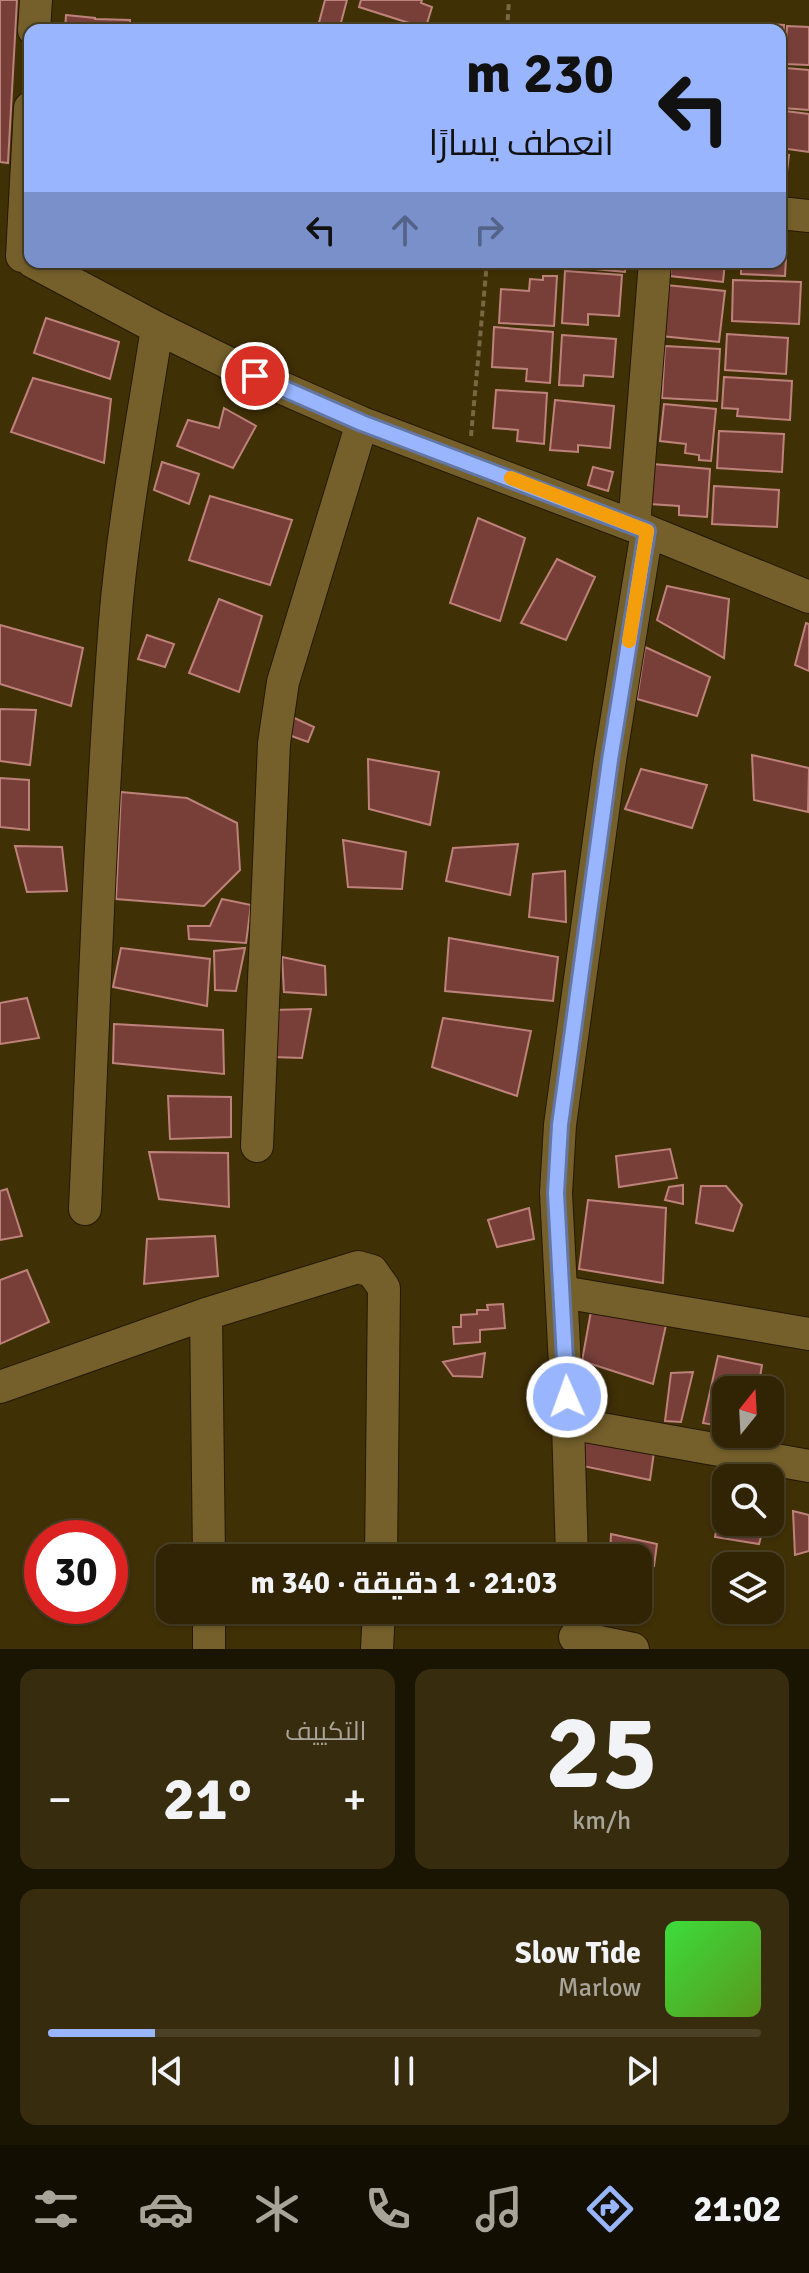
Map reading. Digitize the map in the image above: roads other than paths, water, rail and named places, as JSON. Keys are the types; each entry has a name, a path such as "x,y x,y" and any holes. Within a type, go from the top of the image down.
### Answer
{"street":[{"path":"34,24 36,0"},
{"path":"21,255 24,206"},
{"path":"786,214 809,216"},
{"path":"45,268 255,376 362,423 641,528 809,597"},
{"path":"572,1544 556,1193 560,1125 641,528 655,268"},
{"path":"85,1209 115,621 124,538 157,328"},
{"path":"257,1146 274,743 283,682 362,423"},
{"path":"0,1387 206,1314 358,1267 372,1271 384,1288 381,1544"},
{"path":"562,1292 809,1334"},
{"path":"206,1314 209,1544"},
{"path":"568,1423 809,1466"},
{"path":"209,1624 209,1649"},
{"path":"377,1649 378,1624"},
{"path":"575,1632 633,1649"}]}
